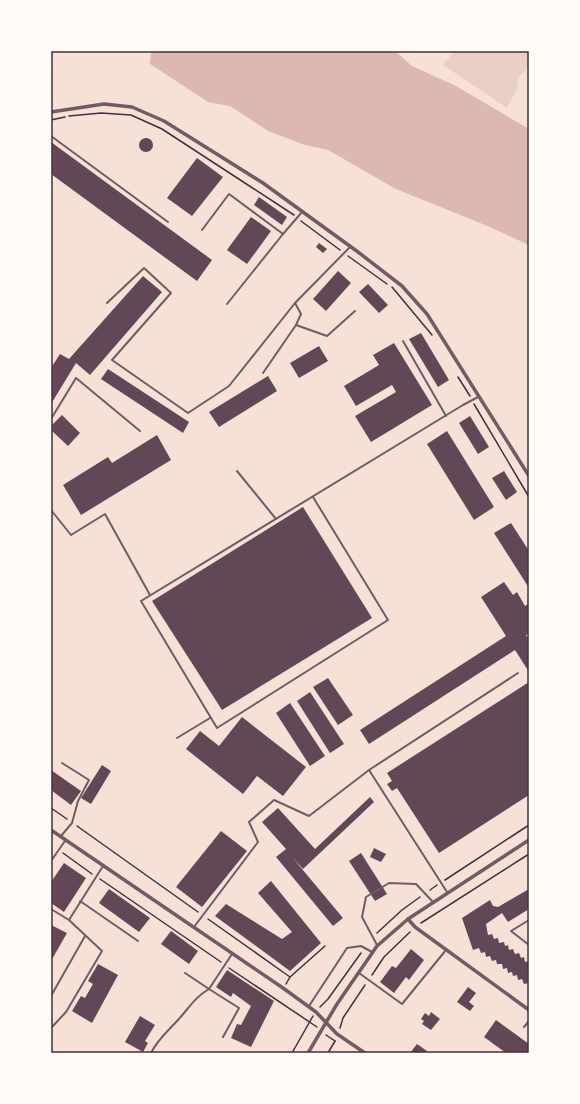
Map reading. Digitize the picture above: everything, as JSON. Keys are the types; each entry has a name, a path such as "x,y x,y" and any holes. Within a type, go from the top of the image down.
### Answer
{"street":[{"path":"51,112 104,104 132,107 164,121 263,183 402,286 427,314 529,476"},
{"path":"51,830 104,864 309,1006 337,1034 365,1053"},
{"path":"308,1053 320,1030 378,946 408,919 447,892 529,840"},
{"path":"408,919 415,927 529,1010"}],"lane":[{"path":"51,136 168,222"},
{"path":"202,230 229,194 283,234"},
{"path":"227,304 302,212"},
{"path":"107,303 144,268 171,293 112,360 188,414 229,386 295,303 350,247"},
{"path":"262,373 296,325 301,314 295,303"},
{"path":"296,325 327,336 355,311"},
{"path":"403,341 446,416"},
{"path":"51,419 76,378 140,431"},
{"path":"313,496 388,620 217,728 141,600 276,519 313,496 472,400 479,397"},
{"path":"237,471 276,519"},
{"path":"51,510 71,535 105,514 150,595"},
{"path":"194,926 258,842 249,822 274,800 309,816 369,770 518,673"},
{"path":"176,738 210,718"},
{"path":"61,836 72,823 78,801 88,780 62,763"},
{"path":"369,770 447,892"},
{"path":"51,861 66,839"},
{"path":"69,920 104,864"},
{"path":"378,946 362,917 366,897 389,883 416,884 433,902"},
{"path":"80,901 138,941"},
{"path":"51,909 69,920 102,951 66,1012 51,1028"},
{"path":"529,920 511,930 529,945"},
{"path":"51,996 85,936"},
{"path":"309,1006 347,948 361,946 373,953"},
{"path":"359,972 402,1004 446,950"},
{"path":"151,1053 156,1041 178,1019 197,996 209,989 233,953"},
{"path":"185,973 239,1008 223,1037"},
{"path":"524,1027 529,1020"}],"path":[{"path":"51,120 100,113 131,115 162,128 297,218 392,287 432,335"},
{"path":"457,374 529,498"},
{"path":"51,808 290,977"},
{"path":"58,850 224,965 307,1019 335,1041 328,1053"},
{"path":"283,988 290,977 325,946"}],"shaded area":[{"path":"146,51 395,51 412,66 456,86 529,129 529,245 485,225 396,189 328,150 305,145 268,131 230,106 208,102 150,64 151,52"},
{"path":"454,51 529,51 529,66 519,77 517,89 507,108 443,65"}],"building":[{"path":"143,138 149,138 153,142 153,148 149,152 143,152 139,148 139,142"},
{"path":"51,142 212,260 197,281 51,174"},
{"path":"197,158 223,177 192,216 167,198"},
{"path":"259,197 287,217 282,225 254,205"},
{"path":"251,217 271,231 247,264 227,250"},
{"path":"319,243 327,249 323,253 316,247"},
{"path":"338,271 351,283 326,311 313,299"},
{"path":"143,276 162,292 90,375 76,363 51,404 51,368 60,354 69,359"},
{"path":"368,284 388,305 379,313 359,292"},
{"path":"421,333 449,380 438,387 409,339"},
{"path":"394,343 432,405 371,442 355,416 396,392 392,385 356,406 344,386 379,365 373,355"},
{"path":"319,346 328,361 299,378 290,363"},
{"path":"108,369 189,422 183,433 101,379"},
{"path":"268,376 277,391 219,427 209,412"},
{"path":"62,415 80,433 68,446 51,430 51,426"},
{"path":"470,416 489,447 478,454 459,423"},
{"path":"447,431 494,507 474,520 427,444"},
{"path":"157,435 171,460 81,515 63,485 108,457 112,463"},
{"path":"504,471 517,492 506,500 492,478"},
{"path":"303,507 372,618 222,710 152,601"},
{"path":"511,523 529,551 529,588 494,533"},
{"path":"504,582 513,595 517,592 525,606 529,603 529,633 526,635 529,640 529,672 515,650 369,744 360,730 506,636 481,597"},
{"path":"328,678 353,715 338,725 313,687"},
{"path":"529,682 529,795 439,853 397,788 392,791 387,784 392,781 387,773"},
{"path":"310,692 344,744 330,753 297,701"},
{"path":"290,703 325,756 310,766 276,713"},
{"path":"242,717 306,767 283,796 257,776 243,794 186,749 200,731 219,746"},
{"path":"102,765 111,771 91,804 81,798"},
{"path":"51,770 81,791 71,805 51,790"},
{"path":"370,797 374,802 303,869 292,857 343,918 333,926 276,857 286,849 262,822 278,808 315,849"},
{"path":"221,831 247,851 202,907 176,887"},
{"path":"374,848 386,854 381,862 370,857"},
{"path":"361,853 387,894 375,901 349,861"},
{"path":"64,863 86,878 64,912 51,903 51,882"},
{"path":"271,881 321,943 290,971 215,916 226,904 282,939 292,932 258,893"},
{"path":"109,889 150,918 139,932 99,903"},
{"path":"529,889 529,909 508,922 502,913 486,924 488,935 492,934 494,939 498,938 499,943 504,942 505,946 508,945 509,950 513,949 515,954 519,953 521,958 524,957 525,962 529,961 529,983 524,984 522,979 518,980 517,975 513,976 512,972 508,973 507,968 503,969 502,964 497,964 496,960 492,961 490,956 486,957 485,952 481,953 479,948 473,950 462,918 490,900 493,906 498,907"},
{"path":"51,925 67,933 51,961"},
{"path":"171,931 198,951 189,964 161,944"},
{"path":"411,949 424,960 409,980 406,977 394,993 380,982 392,966 396,968"},
{"path":"98,964 118,975 92,1023 72,1011 81,996 85,998 93,984 88,981"},
{"path":"227,970 274,1001 251,1047 231,1038 237,1024 241,1025 251,1006 233,993 231,997 216,987"},
{"path":"468,987 476,993 469,1002 474,1006 470,1011 457,1002"},
{"path":"431,1012 440,1019 431,1030 422,1024 424,1021 421,1019 425,1013 429,1016"},
{"path":"140,1016 155,1025 145,1041 148,1043 143,1052 125,1042"},
{"path":"496,1020 529,1044 529,1053 506,1053 484,1037"},
{"path":"417,1044 427,1051 425,1053 410,1053"}]}
